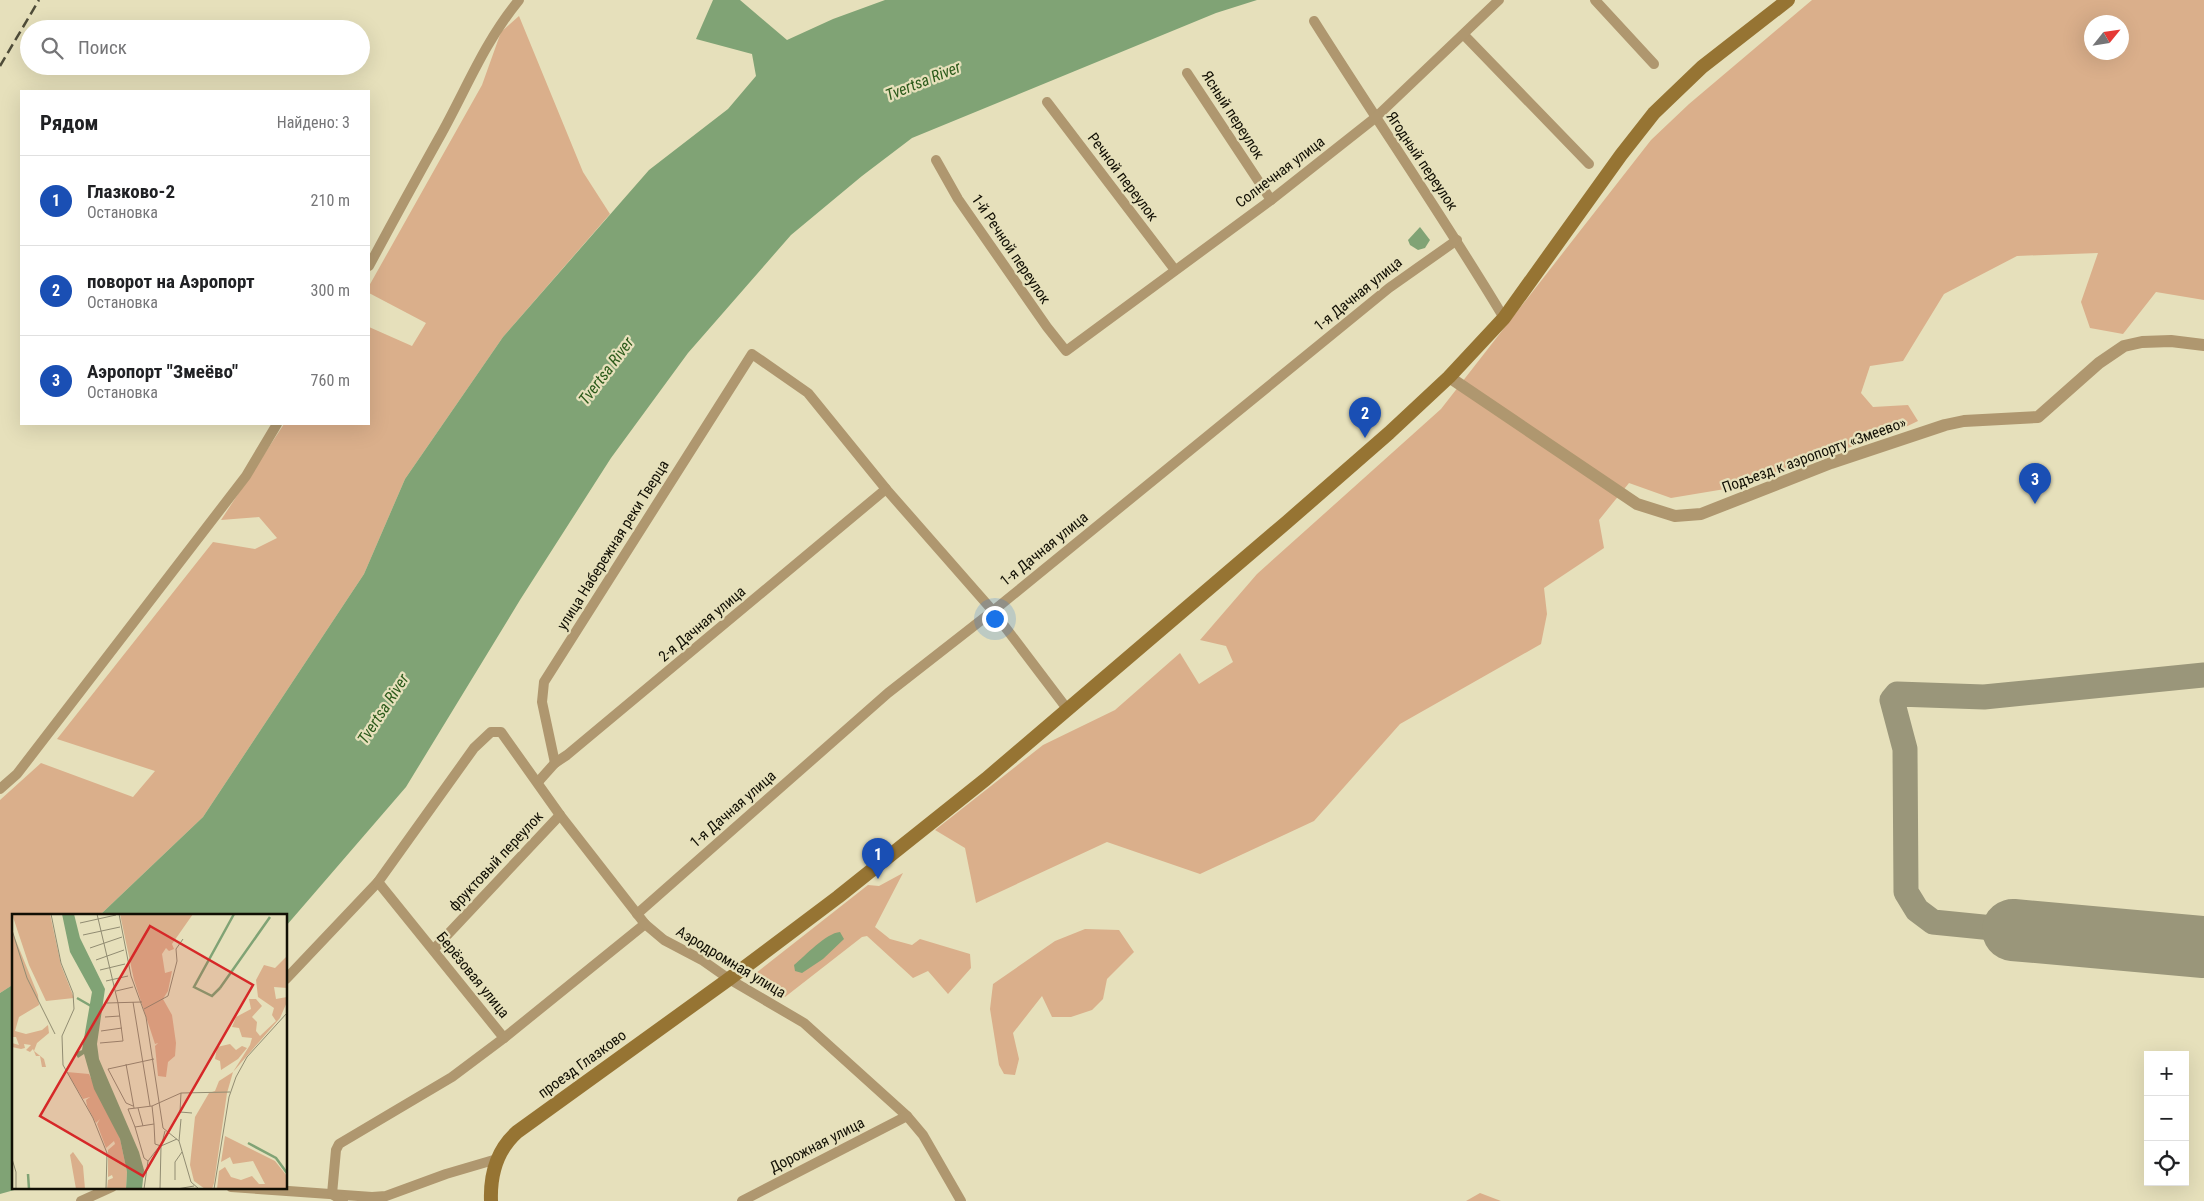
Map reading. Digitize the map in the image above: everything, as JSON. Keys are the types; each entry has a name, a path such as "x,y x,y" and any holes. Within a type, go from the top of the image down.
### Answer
{"main road":[{"name":"проезд Глазково","path":"491,1201 491,1181 498,1159 507,1142 527,1124 729,979 838,897 986,780 1287,522 1449,377 1504,318 1620,155 1654,114 1707,63 1788,0"}],"street":[{"path":"370,264 439,138 478,61 500,23 519,0"},
{"name":"Солнечная улица","path":"1066,351 1271,200 1375,118 1499,0"},
{"path":"1596,0 1654,64"},
{"name":"Ягодный переулок","path":"1314,22 1375,118 1457,240 1504,318"},
{"path":"1464,35 1588,164"},
{"name":"Ясный переулок","path":"1187,73 1271,200"},
{"name":"Речной переулок","path":"1047,102 1175,270"},
{"name":"1-й Речной переулок","path":"936,160 958,199 1047,327 1066,351"},
{"name":"1-я Дачная улица","path":"637,914 888,693 993,611 1389,288 1457,240"},
{"name":"Подъезд к аэропорту «Змеево»","path":"1449,377 1637,504 1668,515 1685,517 1701,514 1831,463 1945,425 1964,421 2038,417 2099,363 2124,346 2142,342 2204,345"},
{"name":"улица Набережная реки Тверца","path":"555,763 542,702 544,682 752,354 808,393 886,489"},
{"path":"0,789 16,774 207,528 246,476 276,425"},
{"path":"886,489 993,611 1068,710"},
{"name":"2-я Дачная улица","path":"538,782 555,763 886,489"},
{"name":"Аэродромная улица","path":"378,882 474,748 491,732 501,732 560,815 645,924 664,940 702,960 729,979 804,1023 907,1116 923,1135 961,1201"},
{"name":"фруктовый переулок","path":"434,949 560,815"},
{"path":"288,978 378,882"},
{"name":"Берёзовая улица","path":"332,1194 336,1150 339,1144 452,1077 504,1038 378,882"},
{"path":"504,1038 645,924"},
{"name":"Дорожная улица","path":"742,1201 907,1116"},
{"path":"246,1188 372,1197 386,1196 446,1174 498,1159"},
{"path":"81,1201 110,1188"},
{"path":"332,1194 343,1201"}],"shaded area":[{"path":"1812,0 2204,0 2204,300 2156,292 2123,334 2090,328 2081,302 2098,253 2017,256 1944,294 1903,361 1870,366 1861,393 1873,407 1908,405 1918,421 1893,433 1725,489 1671,498 1629,483 1599,520 1604,548 1544,588 1547,614 1541,644 1400,724 1314,821 1200,874 1107,842 976,903 965,848 935,830 1043,745 1115,710 1180,653 1199,684 1233,662 1226,646 1200,640 1257,574 1441,409 1651,140 1689,104"},
{"path":"519,16 583,172 610,214 503,337 405,479 364,574 203,817 101,914 12,914 12,985 0,993 0,800 41,763 133,797 155,771 57,739 213,542 255,549 277,538 259,517 221,520 283,425 370,425 370,327 412,346 426,323 370,294 370,284 482,85 501,32"},
{"path":"903,873 875,927 890,939 912,945 920,939 970,954 971,968 948,994 928,971 913,978 867,936 862,937 785,997 756,973 868,885 879,886"},
{"path":"1085,929 1119,930 1134,952 1107,979 1103,999 1092,1010 1071,1017 1052,1017 1042,996 1013,1033 1019,1059 1015,1075 1004,1074 999,1065 990,1009 993,984 1055,941"},
{"path":"1480,1193 1501,1201 1466,1201"}],"water":[{"name":"Tvertsa River","path":"713,0 740,0 787,40 833,19 885,0 1257,0 1216,13 912,138 862,176 791,235 688,353 611,458 520,600 406,787 288,924 288,914 101,914 203,817 364,574 405,479 503,337 649,170 728,109 756,76 752,54 696,39"},
{"path":"1420,227 1430,240 1425,248 1418,250 1410,245 1408,240"},
{"path":"840,932 844,939 823,959 802,973 795,971 794,965 828,936"},
{"path":"12,985 12,1188 21,1188 0,1194 0,993"}],"taxiway":[{"path":"2013,930 1933,922 1917,910 1906,892 1905,749 1892,700 1897,694 1984,697 2204,675"}],"runway":[{"path":"2013,930 2204,947"}],"railway":[{"path":"27,20 39,0"},
{"path":"0,66 20,32"}],"place":[{"name":"поворот на Аэропорт","path":"1365,438"},
{"name":"Аэропорт \"Змеёво\"","path":"2035,504"},
{"name":"Глазково-2","path":"878,879"}]}
